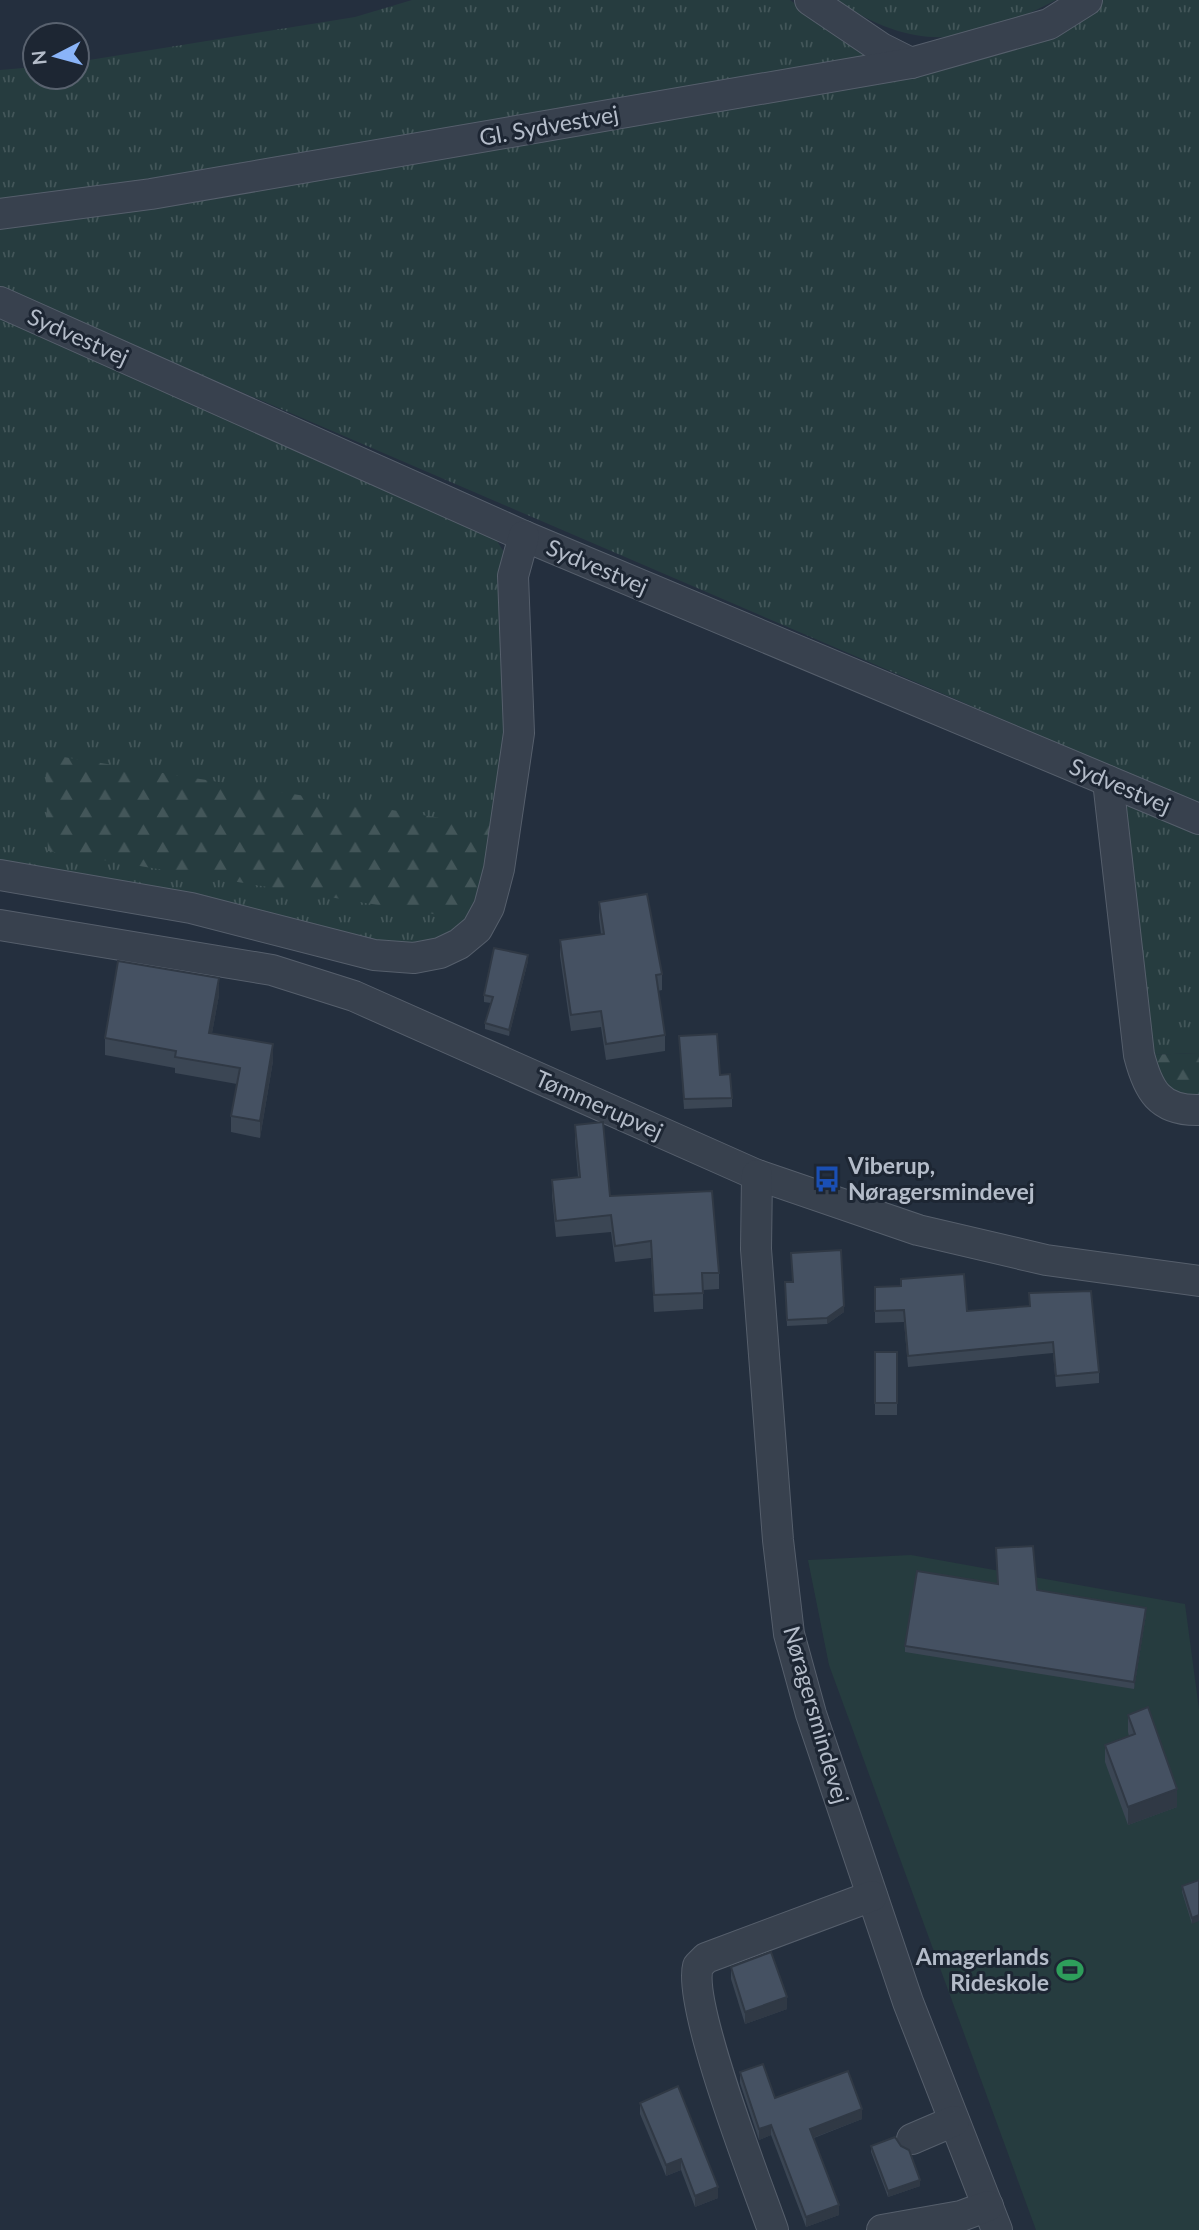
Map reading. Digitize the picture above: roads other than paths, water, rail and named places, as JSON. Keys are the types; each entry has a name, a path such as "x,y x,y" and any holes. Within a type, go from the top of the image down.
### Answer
{"street":[{"path":"810,0 881,48 911,64"},
{"name":"Gl. Sydvestvej","path":"0,214 152,194 911,64 1049,24 1087,0"},
{"name":"Sydvestvej","path":"0,302 524,536 1199,819"},
{"path":"0,875 191,908 374,955 414,958 440,953 459,944 477,929 489,907 499,869 519,733 513,576 524,536"},
{"path":"1108,780 1139,1055 1146,1084 1159,1099 1182,1110 1199,1110"},
{"name":"Tømmerupvej","path":"0,925 272,970 354,996 757,1175 918,1230 1046,1260 1199,1281"},
{"name":"Nøragersmindevej","path":"757,1175 756,1250 778,1540 789,1634 811,1714 908,2003 993,2218"},
{"path":"773,2230 722,2083 696,1987 698,1966 706,1958 872,1896"},
{"path":"912,2139 954,2121"},
{"path":"882,2230 961,2216 993,2218"}],"place":[{"name":"Viberup, Nøragersmindevej","path":"827,1179"},
{"name":"Amagerlands Rideskole","path":"1070,1970"}]}
